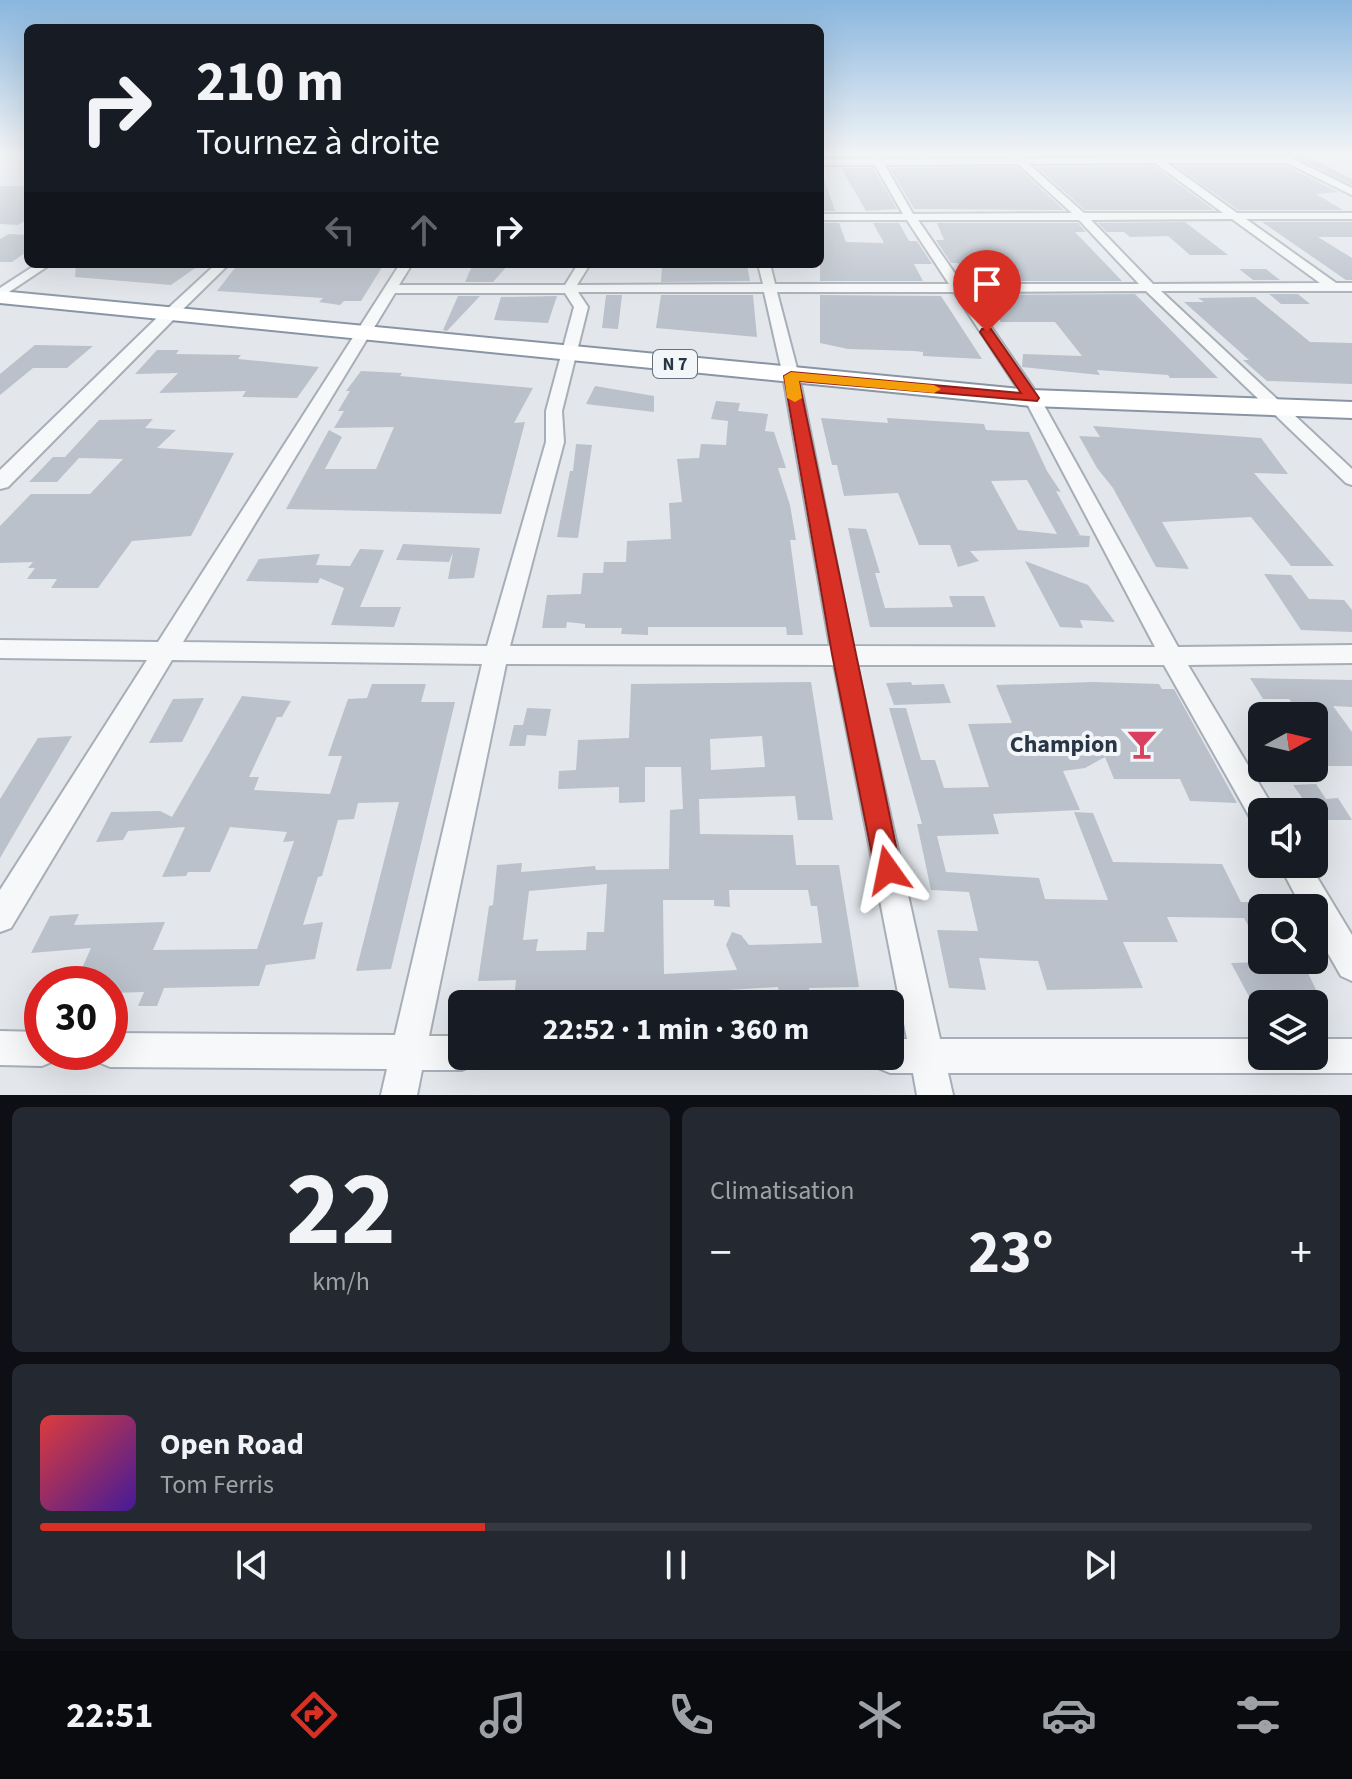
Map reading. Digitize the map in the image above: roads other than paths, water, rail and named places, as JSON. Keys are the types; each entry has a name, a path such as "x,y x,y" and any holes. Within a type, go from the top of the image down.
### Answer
{"highway":[{"name":"N 7","path":"0,296 1032,398 1352,410"}],"street":[{"path":"902,203 1032,398 1171,656 1254,798"},
{"path":"1067,203 1149,287 1352,479"},
{"path":"1219,203 1352,300"},
{"path":"824,217 1352,216"},
{"path":"0,296 39,268"},
{"path":"0,482 219,268"},
{"path":"0,917 404,268"},
{"path":"569,288 583,268"},
{"path":"585,268 599,288"},
{"path":"765,268 791,376 843,654 935,1095"},
{"path":"393,289 1352,287"},
{"path":"569,288 581,307"},
{"path":"399,1095 496,655 555,442 554,411 581,307 599,288"},
{"path":"0,649 496,655 1352,654"},
{"path":"1301,878 1352,965"},
{"path":"0,1048 24,1049"},
{"path":"128,1050 448,1053"},
{"path":"904,1056 1352,1056"}],"place":[{"name":"Champion","path":"1142,744"}]}
